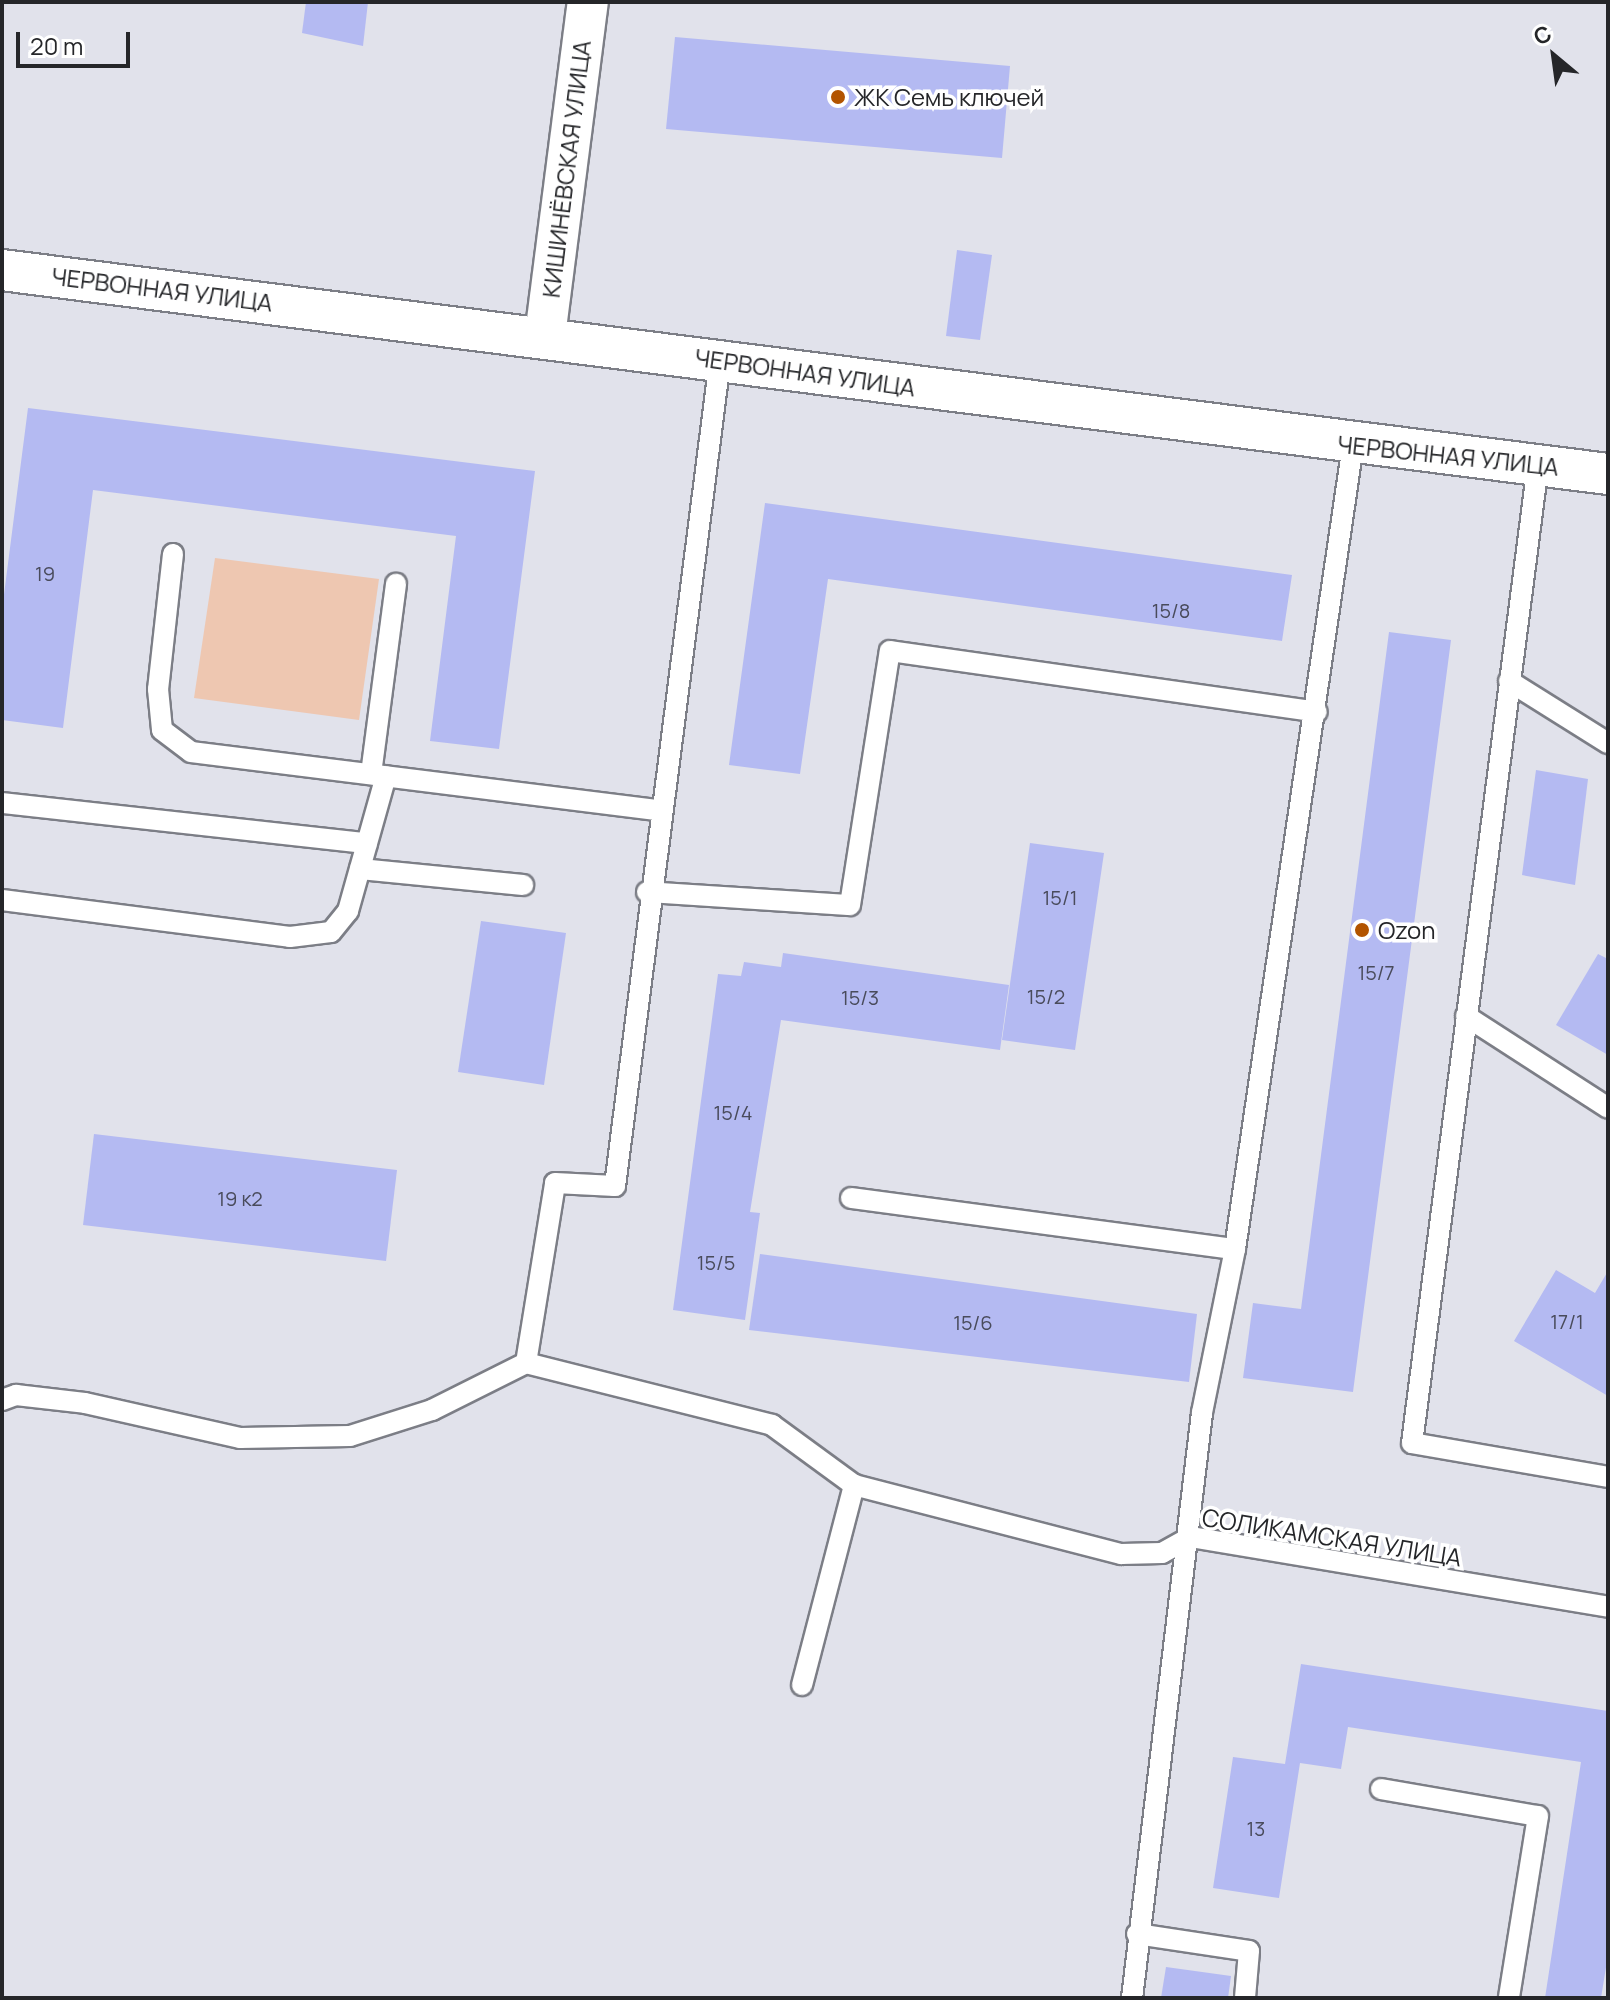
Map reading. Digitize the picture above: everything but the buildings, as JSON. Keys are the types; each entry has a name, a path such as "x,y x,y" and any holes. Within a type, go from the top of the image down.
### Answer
{"street":[{"name":"КИШИНЁВСКАЯ УЛИЦА","path":"545,336 588,2"},
{"name":"ЧЕРВОННАЯ УЛИЦА","path":"2,270 545,336 1353,445 1608,474"}],"lane":[{"path":"2,1400 16,1395 85,1403 240,1438 350,1436 432,1410 526,1363 555,1183 615,1186 647,892 720,361"},
{"path":"1132,1998 1137,1934 1191,1537 1202,1413 1235,1249 1317,712 1353,445"},
{"path":"1538,465 1412,1443 1608,1477"},
{"path":"173,554 158,689 162,730 191,752 658,810"},
{"path":"2,900 290,937 331,932 348,911 367,843 378,775 396,584"},
{"path":"647,892 850,905 890,651 1317,712"},
{"path":"1509,681 1608,743"},
{"path":"2,803 367,843"},
{"path":"360,869 523,885"},
{"path":"1466,1016 1608,1108"},
{"path":"851,1198 1235,1249"},
{"name":"СОЛИКАМСКАЯ УЛИЦА","path":"526,1363 772,1425 854,1485 1121,1554 1162,1553 1191,1537 1608,1607"},
{"path":"802,1685 854,1485"},
{"path":"1381,1789 1538,1816 1509,1998"},
{"path":"1137,1934 1249,1951 1245,1998"}],"shaded area":[{"path":"215,558 379,579 359,720 194,698"}],"place":[{"name":"ЖК Семь ключей","path":"838,97"},
{"name":"Ozon","path":"1362,930"}]}
